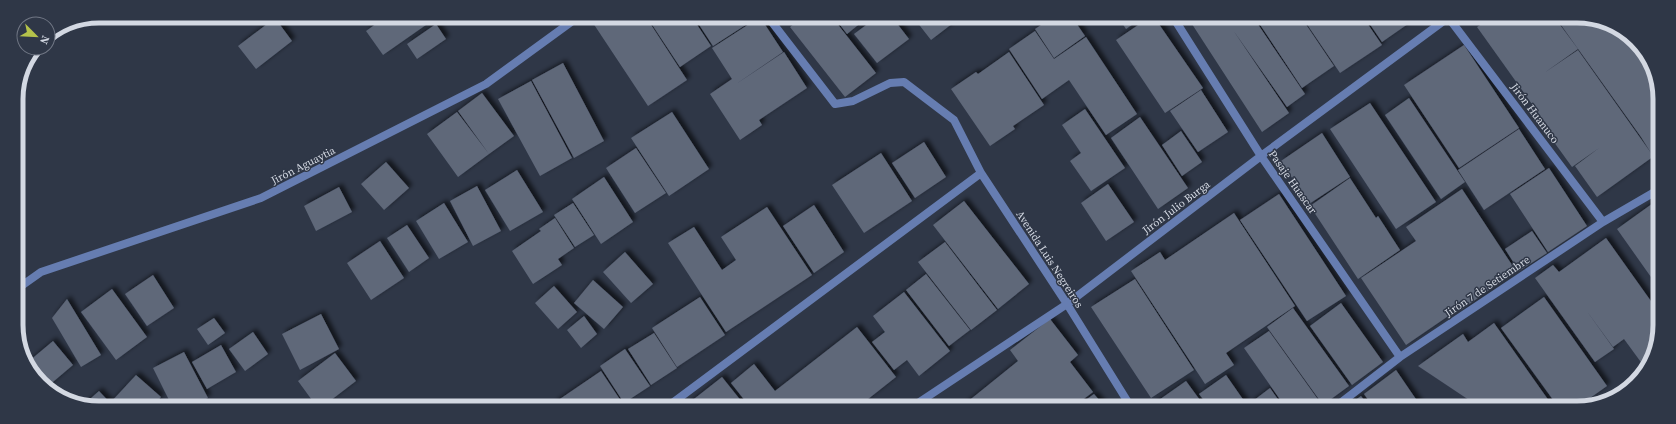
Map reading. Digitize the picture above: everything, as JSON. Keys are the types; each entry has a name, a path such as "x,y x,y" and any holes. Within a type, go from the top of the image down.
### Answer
{"street":[{"name":"Jirón Aguaytia","path":"23,285 41,272 261,198 486,84 569,23"},
{"name":"Avenida Luis Negreiros","path":"773,23 835,104 853,101 890,83 904,82 954,120 981,173 1067,304 1127,401"},
{"name":"Pasaje Huascar","path":"1177,23 1261,156 1400,356"},
{"name":"Jirón Julio Burga","path":"921,401 1067,304 1261,156 1442,23"},
{"name":"Jirón Huanuco","path":"1453,23 1604,222"},
{"path":"675,401 981,173"},
{"name":"Jirón 7 de Setiembre","path":"1343,401 1400,356 1604,222 1653,193"}],"building":[{"path":"268,23 279,23 292,41 256,69 238,46"},
{"path":"377,23 429,23 383,55 366,31"},
{"path":"593,23 650,23 687,80 648,106"},
{"path":"651,23 696,23 711,46 680,67"},
{"path":"698,23 749,23 713,46"},
{"path":"751,23 764,23 783,52 736,84 784,52 807,88 759,120 762,125 740,140 710,94 732,79 712,48"},
{"path":"795,23 837,23 876,73 845,97 790,27"},
{"path":"839,23 861,23 847,34"},
{"path":"869,23 897,23 909,39 877,63 854,34"},
{"path":"918,23 953,23 931,40"},
{"path":"1044,23 1076,23 1085,36 1054,58 1035,29"},
{"path":"1122,23 1134,23 1126,29"},
{"path":"1141,23 1158,23 1203,88 1165,113 1116,40"},
{"path":"1191,23 1257,23 1305,94 1287,107 1233,30 1289,113 1262,132"},
{"path":"1259,23 1305,23 1334,66 1302,88"},
{"path":"1306,23 1367,23 1382,45 1340,73"},
{"path":"1369,23 1409,23 1382,42"},
{"path":"1483,23 1559,23 1578,49 1544,73 1578,50 1651,153 1641,137 1560,23 1592,24 1615,33 1631,45 1643,61 1649,74 1652,84 1653,99 1653,157 1597,197 1575,166 1599,148 1572,167 1546,131 1549,128 1477,27"},
{"path":"436,24 446,39 417,59 407,44"},
{"path":"1035,31 1054,59 1086,37 1137,114 1106,135 1069,80 1042,99 1009,49"},
{"path":"1464,45 1519,128 1459,168 1404,85"},
{"path":"1009,52 1044,105 1013,126 1015,129 990,146 951,89 976,72 978,74"},
{"path":"563,63 604,141 574,158 532,80"},
{"path":"531,81 572,158 540,176 498,99"},
{"path":"1201,90 1228,132 1198,152 1170,111"},
{"path":"482,93 514,136 489,154 458,111"},
{"path":"1409,98 1465,182 1441,199 1385,115"},
{"path":"1370,103 1436,202 1396,229 1330,129"},
{"path":"1085,109 1125,168 1091,191 1070,161 1081,153 1062,125"},
{"path":"457,112 489,154 458,177 427,134"},
{"path":"672,112 709,169 669,196 631,138"},
{"path":"1140,117 1188,188 1158,209 1111,138"},
{"path":"1519,129 1545,169 1484,210 1458,170"},
{"path":"1181,131 1202,162 1182,176 1162,145"},
{"path":"1322,133 1350,177 1309,204 1281,161"},
{"path":"924,142 946,177 915,198 892,163"},
{"path":"636,148 666,193 635,213 606,168"},
{"path":"881,153 912,201 864,233 832,185"},
{"path":"386,162 409,188 384,210 361,184"},
{"path":"1549,168 1587,226 1548,252 1510,194"},
{"path":"517,170 543,212 510,231 485,190"},
{"path":"604,177 633,222 601,244 572,199"},
{"path":"1350,178 1376,218 1378,216 1400,250 1358,279 1310,206"},
{"path":"1108,184 1134,222 1106,241 1081,203"},
{"path":"477,186 501,231 473,246 450,201"},
{"path":"339,187 352,212 316,231 304,206"},
{"path":"1462,189 1516,271 1461,310 1460,308 1406,345 1361,278 1416,241 1406,227"},
{"path":"1279,194 1346,296 1307,321 1240,220"},
{"path":"964,201 1029,284 998,309 933,225"},
{"path":"444,203 468,242 439,259 416,221"},
{"path":"573,203 594,235 575,247 554,215"},
{"path":"1653,203 1653,280 1617,229"},
{"path":"814,205 844,252 814,273 783,226"},
{"path":"767,207 812,275 726,332 668,243 694,227 722,270 736,260 721,237"},
{"path":"1234,213 1295,306 1226,353 1234,365 1205,384 1131,271 1160,252 1165,260"},
{"path":"555,218 574,248 558,259 562,265 533,284 512,251 541,231 539,229"},
{"path":"407,225 429,258 409,272 387,238"},
{"path":"1532,231 1547,253 1519,271 1505,249"},
{"path":"1606,238 1653,304 1652,340 1642,364 1624,339 1613,347 1586,310 1614,349 1595,362 1535,278 1553,265 1559,272"},
{"path":"380,241 404,278 371,300 347,263"},
{"path":"945,242 997,310 971,330 918,262"},
{"path":"625,252 653,284 631,303 603,272"},
{"path":"926,274 970,330 949,346 906,290"},
{"path":"153,275 174,308 147,326 125,294"},
{"path":"1135,279 1194,370 1151,398 1091,307"},
{"path":"593,280 623,307 604,329 574,303"},
{"path":"554,286 577,312 558,329 535,303"},
{"path":"112,289 147,337 116,360 81,312"},
{"path":"904,292 950,351 919,376 907,360 894,370 872,342 885,332 873,316"},
{"path":"700,297 725,335 677,367 652,328"},
{"path":"1544,297 1607,386 1587,400 1554,401 1501,328"},
{"path":"67,299 101,355 81,367 52,318"},
{"path":"1341,303 1383,362 1352,385 1310,326"},
{"path":"1293,308 1349,386 1328,401 1320,401 1267,327"},
{"path":"321,314 339,349 300,370 282,334"},
{"path":"584,316 597,334 581,348 567,330"},
{"path":"214,318 225,333 208,345 197,329"},
{"path":"1050,319 1078,355 1070,362 1093,392 1081,401 968,401 1018,361 1010,350"},
{"path":"1494,323 1549,401 1470,401 1418,366 1463,334 1468,342"},
{"path":"857,327 896,377 866,401 745,401 731,383 754,364 775,391"},
{"path":"1269,331 1319,401 1281,401 1244,348"},
{"path":"253,332 268,354 245,371 229,349"},
{"path":"654,333 677,368 651,385 628,349"},
{"path":"53,341 73,365 51,384 45,379 31,359"},
{"path":"221,345 236,372 207,389 192,362"},
{"path":"625,349 650,386 627,401 623,401 600,366"},
{"path":"184,352 208,398 202,401 170,401 153,368"},
{"path":"335,353 356,381 330,401 313,401 298,381"},
{"path":"1396,370 1417,401 1369,401 1364,394"},
{"path":"601,371 621,401 557,401"},
{"path":"136,375 161,397 157,401 112,401"},
{"path":"1226,375 1244,401 1204,401 1199,394"},
{"path":"722,377 741,401 692,401"},
{"path":"1186,381 1201,401 1158,401"},
{"path":"1270,388 1279,401 1253,401"},
{"path":"99,391 108,401 99,401 89,400"},
{"path":"1094,394 1100,401 1084,401"},
{"path":"1361,396 1365,401 1354,401"}]}
